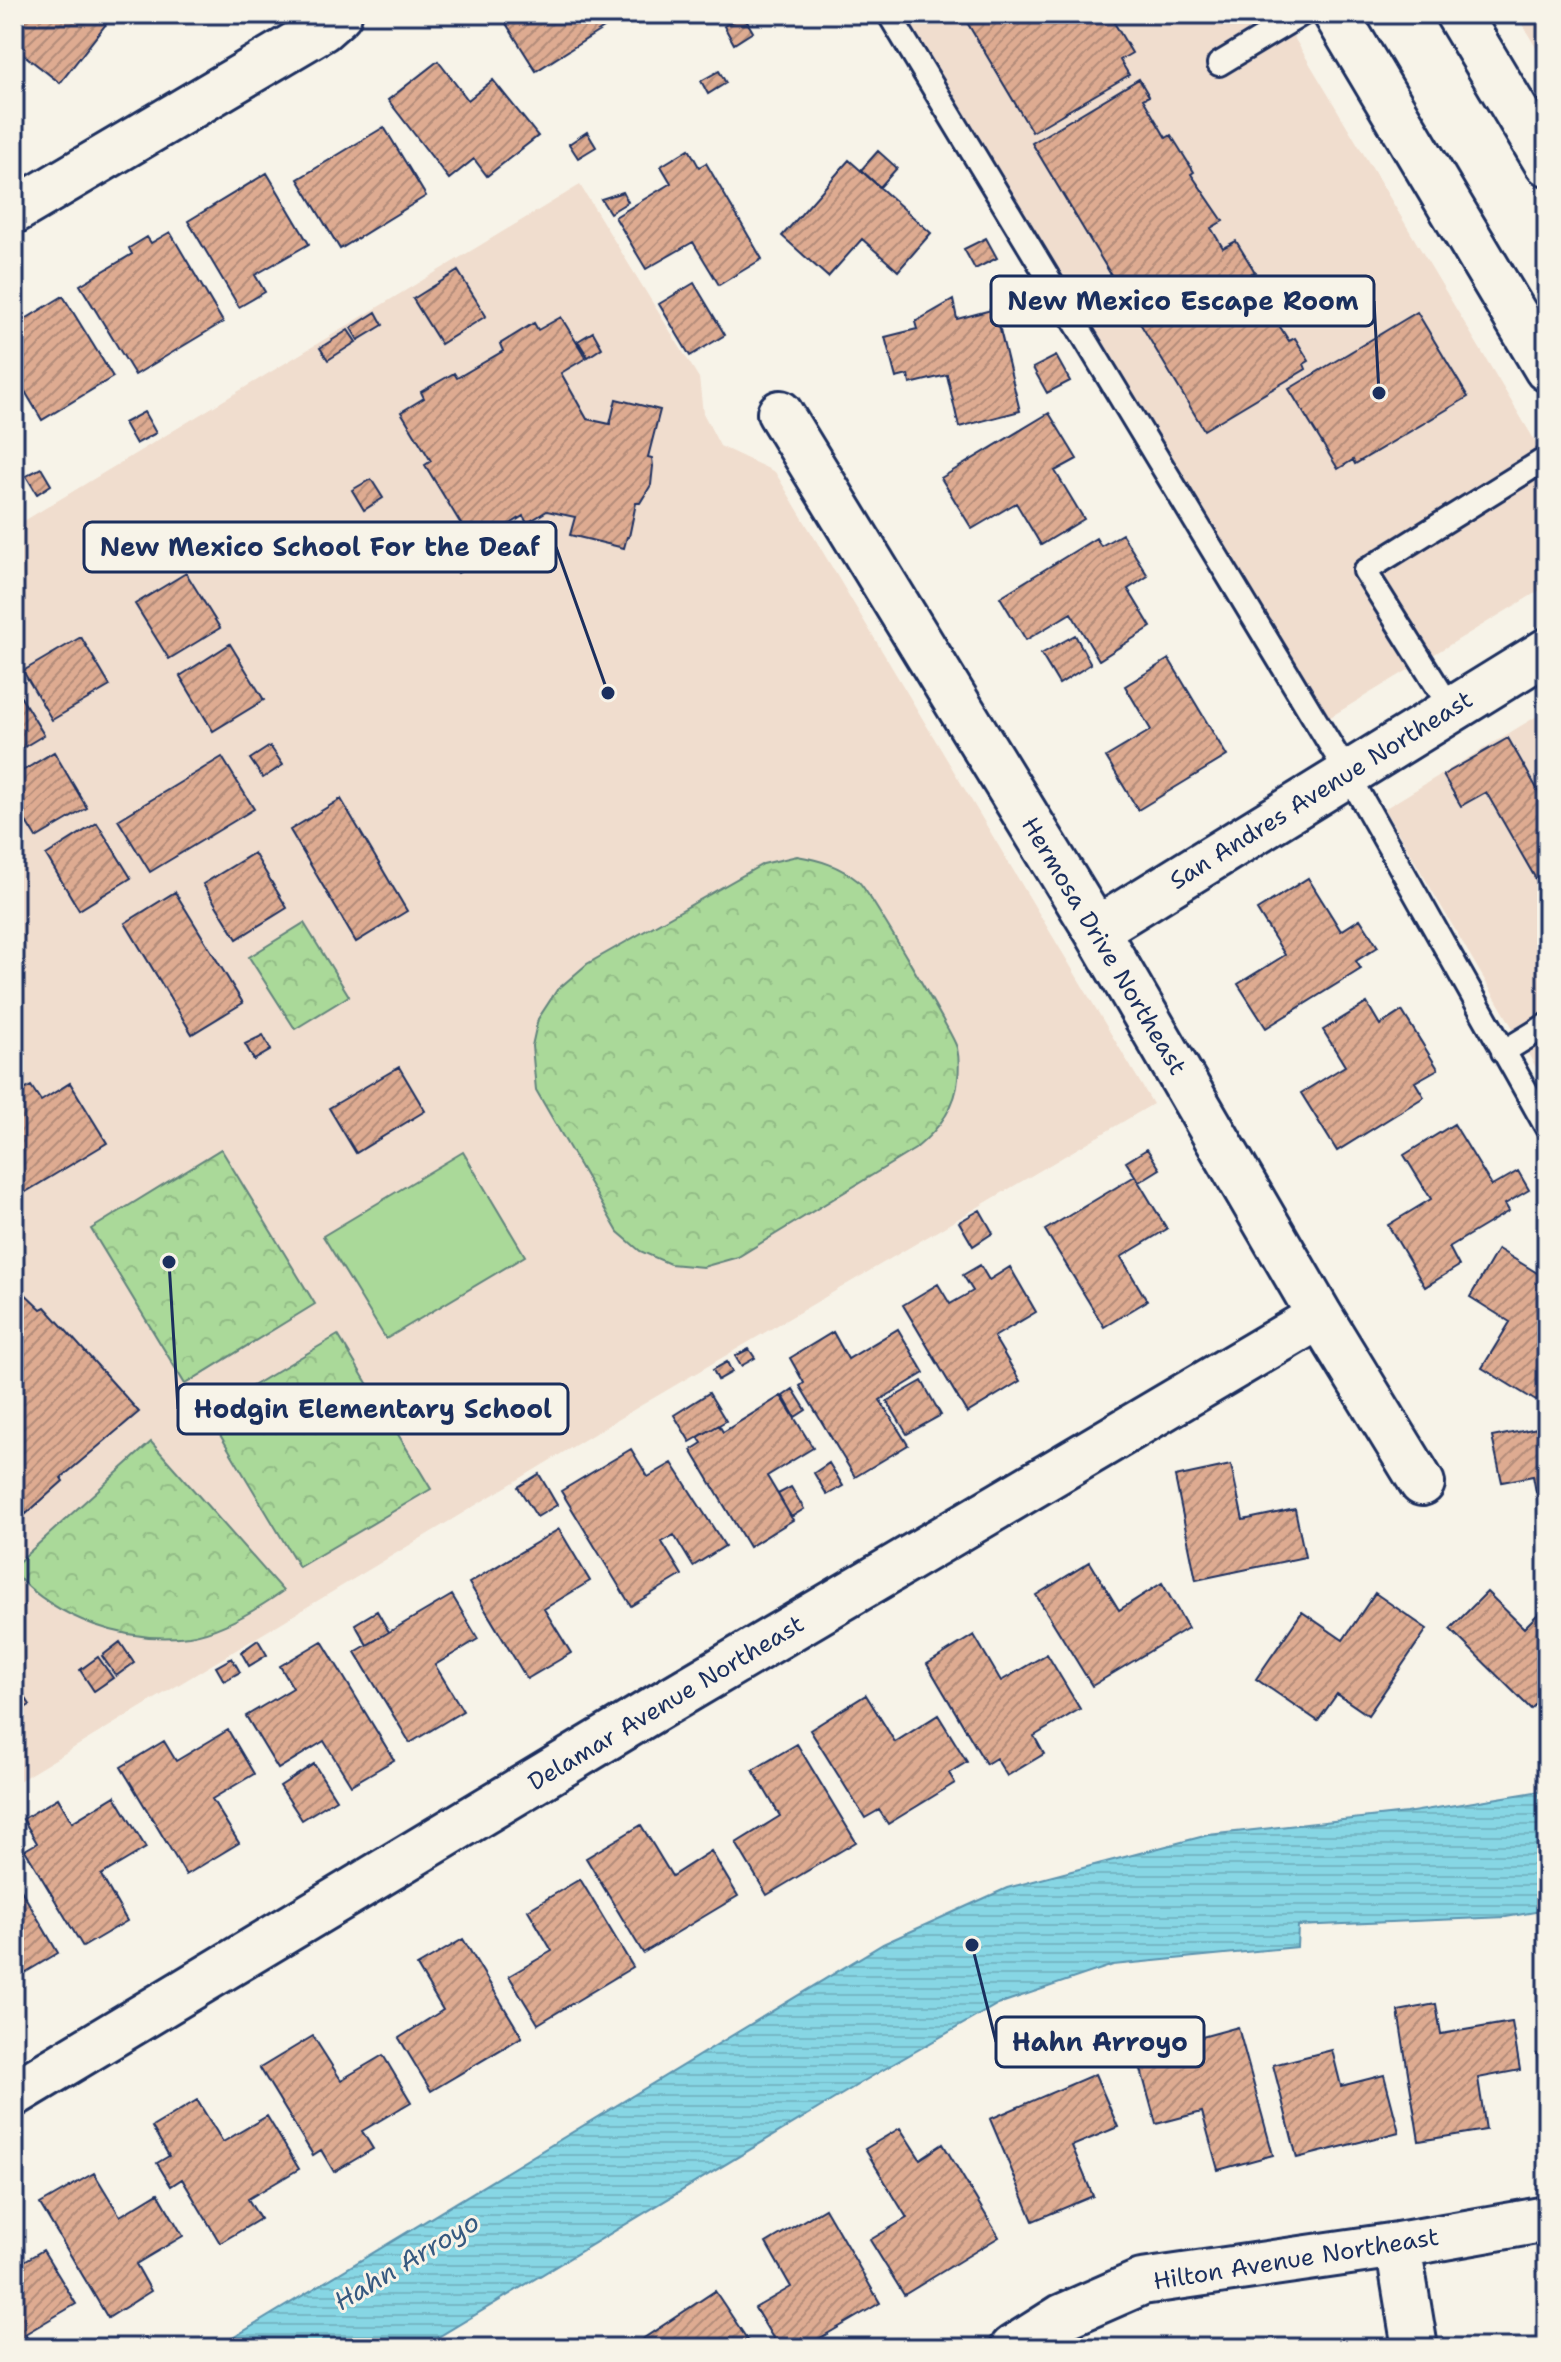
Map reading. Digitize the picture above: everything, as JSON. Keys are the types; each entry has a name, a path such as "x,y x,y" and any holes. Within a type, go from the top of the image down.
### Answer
{"street":[{"path":"23,194 322,29 339,14"},
{"path":"1336,14 1547,369"},
{"path":"1458,14 1547,163"},
{"name":"Hermosa Drive Northeast","path":"780,413 1096,930 1320,1316 1422,1483"},
{"name":"San Andres Avenue Northeast","path":"1096,930 1547,651"},
{"name":"Delamar Avenue Northeast","path":"14,2094 658,1707 1320,1316"},
{"name":"Hilton Avenue Northeast","path":"1013,2348 1062,2317 1142,2282 1398,2245 1547,2219"},
{"path":"1398,2245 1415,2348"}],"lane":[{"path":"889,14 1348,774 1547,1128"},
{"path":"1219,64 1302,14"},
{"path":"1452,710 1365,571 1547,458"},
{"path":"1503,1052 1547,1025"}],"shaded area":[{"path":"904,14 1280,14 1547,461 1547,586 1327,719"},
{"path":"1516,14 1547,14 1547,66"},
{"path":"580,185 699,378 703,413 720,446 775,472 1153,1104 640,1406 14,1784 14,527"},
{"path":"1547,710 1547,1086 1384,809"}],"green space":[{"path":"797,856 844,871 858,881 877,908 957,1048 958,1075 954,1100 938,1127 915,1149 738,1257 703,1267 670,1264 640,1251 618,1232 536,1090 532,1046 538,1019 557,990 587,964 763,864"},
{"path":"304,923 349,996 295,1029 249,957"},
{"path":"221,1149 315,1304 185,1384 91,1229"},
{"path":"463,1152 525,1256 386,1339 323,1236"},
{"path":"338,1335 431,1489 299,1567 207,1413"},
{"path":"151,1442 283,1591 214,1630 189,1636 141,1636 94,1625 72,1615 31,1589 14,1573 14,1566"}],"water":[{"path":"1547,1790 1547,1910 1506,1917 1298,1926 1297,1947 1113,1965 998,2004 420,2348 216,2348 883,1944 1007,1888 1208,1835 1406,1813"}],"building":[{"path":"14,14 113,15 60,83 14,47"},
{"path":"500,14 595,14 604,28 536,71"},
{"path":"962,14 1109,14 1132,53 1120,60 1129,75 1032,132"},
{"path":"743,15 753,32 734,44 724,26"},
{"path":"438,61 468,100 493,80 538,136 487,176 474,159 449,179 388,100"},
{"path":"719,71 726,83 708,94 701,81"},
{"path":"1139,79 1149,96 1143,99 1166,138 1171,135 1194,172 1191,174 1223,221 1211,228 1223,248 1236,241 1255,272 1242,278 1255,300 1266,293 1277,311 1272,314 1289,341 1295,338 1309,361 1304,364 1306,369 1204,430 1032,143"},
{"path":"384,127 426,196 340,249 298,179"},
{"path":"587,132 596,147 578,158 569,144"},
{"path":"689,149 699,167 706,163 762,259 719,285 693,242 646,269 615,217 671,183 661,166"},
{"path":"878,151 897,168 880,187 861,170"},
{"path":"849,160 931,233 898,271 862,239 828,277 782,236"},
{"path":"267,173 309,244 255,275 265,292 239,307 188,221"},
{"path":"623,192 628,202 610,213 601,199"},
{"path":"170,232 223,322 135,375 80,285 132,254 129,248 147,237 151,243"},
{"path":"986,238 997,258 975,269 964,249"},
{"path":"458,271 486,316 441,344 413,299"},
{"path":"694,283 725,335 690,356 659,304"},
{"path":"63,296 113,377 42,420 14,373 14,326"},
{"path":"953,300 957,319 995,309 1020,411 959,427 947,375 910,384 908,375 896,378 885,337 917,329 915,322"},
{"path":"376,312 383,325 358,340 351,328"},
{"path":"1417,312 1468,397 1355,464 1353,460 1338,469 1289,389"},
{"path":"561,317 586,358 561,373 587,419 610,424 616,399 660,410 648,457 652,458 653,466 651,485 640,503 636,503 624,548 570,535 575,517 547,511 527,523 523,516 475,547 425,465 431,461 401,412 424,398 421,392 454,373 457,378 503,351 500,344 534,323 538,330"},
{"path":"348,330 356,342 328,360 320,348"},
{"path":"593,332 602,348 588,357 578,341"},
{"path":"1056,356 1070,381 1047,393 1033,368"},
{"path":"144,412 156,433 136,444 124,423"},
{"path":"1049,413 1077,459 1055,471 1084,519 1041,545 1016,503 972,529 941,478"},
{"path":"41,468 51,485 37,494 26,476"},
{"path":"371,479 383,498 364,510 352,490"},
{"path":"1122,534 1148,576 1128,589 1151,627 1099,660 1071,613 1026,640 1000,597 1096,538 1101,546"},
{"path":"471,541 482,559 458,573 447,555"},
{"path":"186,573 220,628 169,659 135,604"},
{"path":"1075,635 1091,664 1059,684 1041,654"},
{"path":"81,637 110,686 52,720 23,671"},
{"path":"230,644 264,700 213,731 180,676"},
{"path":"1169,659 1227,756 1138,810 1106,757 1151,730 1125,686"},
{"path":"14,686 44,735 14,753"},
{"path":"1508,738 1547,806 1545,895 1486,792 1461,806 1443,775"},
{"path":"270,746 283,765 263,778 250,759"},
{"path":"54,752 87,808 36,838 14,802 14,776"},
{"path":"222,757 254,809 150,872 118,820"},
{"path":"341,799 407,911 356,942 290,830"},
{"path":"97,823 131,878 79,910 46,855"},
{"path":"254,853 287,908 237,939 203,884"},
{"path":"1308,878 1341,931 1360,919 1378,947 1356,961 1361,969 1266,1028 1238,984 1285,955 1257,910"},
{"path":"175,892 243,1003 192,1034 125,923"},
{"path":"1367,1003 1380,1025 1402,1011 1438,1069 1415,1082 1424,1097 1337,1151 1301,1093 1345,1066 1323,1030"},
{"path":"263,1035 271,1050 254,1060 245,1044"},
{"path":"399,1067 425,1111 356,1153 329,1108"},
{"path":"14,1073 24,1090 31,1086 41,1101 70,1083 107,1143 14,1199"},
{"path":"1454,1124 1492,1186 1518,1171 1529,1190 1505,1204 1509,1211 1449,1247 1459,1266 1425,1287 1388,1225 1431,1199 1404,1155"},
{"path":"1147,1149 1160,1169 1139,1182 1126,1162"},
{"path":"1135,1176 1167,1229 1121,1257 1147,1301 1104,1327 1045,1230"},
{"path":"980,1210 993,1233 973,1246 959,1222"},
{"path":"1498,1249 1547,1279 1547,1383 1536,1401 1482,1368 1510,1322 1470,1297"},
{"path":"980,1265 989,1280 1010,1267 1036,1312 994,1337 1020,1381 967,1413 903,1305 938,1284 950,1304 973,1291 963,1275"},
{"path":"18,1287 41,1309 45,1307 139,1412 61,1478 63,1481 26,1514 19,1507 14,1510 14,1292"},
{"path":"898,1329 924,1373 880,1400 908,1445 855,1477 800,1386 804,1383 790,1358 833,1332 848,1359"},
{"path":"749,1349 755,1358 741,1366 735,1356"},
{"path":"727,1362 732,1372 718,1380 713,1370"},
{"path":"922,1381 941,1415 907,1434 887,1401"},
{"path":"793,1389 806,1410 795,1417 783,1396"},
{"path":"709,1393 726,1421 690,1442 674,1415"},
{"path":"781,1396 813,1448 767,1476 793,1520 749,1547 691,1450 702,1443 698,1437 719,1425 723,1432"},
{"path":"1547,1426 1547,1490 1536,1492 1533,1476 1502,1482 1492,1437"},
{"path":"631,1449 648,1477 672,1463 725,1546 693,1566 674,1535 662,1542 682,1575 631,1606 561,1491"},
{"path":"829,1463 843,1486 827,1495 814,1473"},
{"path":"1231,1465 1243,1520 1295,1509 1305,1557 1196,1580 1175,1477"},
{"path":"539,1474 557,1505 537,1517 518,1487"},
{"path":"791,1487 804,1509 791,1517 778,1494"},
{"path":"559,1529 590,1581 544,1609 571,1653 527,1679 469,1583"},
{"path":"1090,1562 1119,1610 1162,1583 1188,1628 1092,1686 1036,1595"},
{"path":"1487,1592 1524,1628 1547,1605 1547,1693 1531,1709 1450,1629"},
{"path":"1375,1593 1427,1629 1368,1715 1337,1694 1318,1721 1256,1679 1302,1612 1343,1640"},
{"path":"452,1595 478,1639 435,1665 463,1711 410,1743 355,1652"},
{"path":"377,1611 389,1632 367,1645 355,1624"},
{"path":"974,1635 1001,1681 1047,1654 1080,1709 1034,1736 1044,1754 1007,1776 996,1758 986,1764 927,1664"},
{"path":"258,1640 267,1655 249,1666 241,1652"},
{"path":"322,1641 394,1760 351,1785 324,1741 278,1769 246,1716 293,1688 280,1666"},
{"path":"120,1642 134,1663 116,1676 102,1656"},
{"path":"98,1657 113,1678 94,1691 80,1670"},
{"path":"232,1658 240,1672 224,1681 216,1667"},
{"path":"14,1679 30,1705 14,1714"},
{"path":"866,1695 895,1742 938,1715 967,1762 949,1773 955,1783 888,1824 879,1810 865,1818 810,1730"},
{"path":"228,1730 254,1774 212,1799 239,1843 186,1875 121,1767 164,1741 176,1761"},
{"path":"797,1744 856,1842 767,1895 736,1843 780,1816 753,1770"},
{"path":"314,1764 336,1799 302,1820 280,1786"},
{"path":"115,1796 146,1848 101,1875 127,1921 83,1947 25,1850 37,1843 23,1819 58,1798 72,1822"},
{"path":"641,1825 672,1876 711,1851 738,1896 643,1953 586,1858"},
{"path":"14,1878 58,1953 16,1978 14,1975"},
{"path":"580,1879 633,1967 538,2024 509,1976 552,1951 528,1910"},
{"path":"463,1939 522,2037 431,2091 399,2038 443,2010 417,1966"},
{"path":"1436,2004 1441,2034 1512,2022 1520,2070 1478,2078 1486,2130 1419,2141 1398,2011"},
{"path":"1238,2027 1273,2155 1218,2170 1202,2112 1156,2124 1137,2055"},
{"path":"313,2036 341,2080 383,2055 411,2102 362,2131 373,2149 334,2172 321,2150 313,2155 260,2068"},
{"path":"1332,2050 1341,2086 1384,2075 1399,2132 1297,2158 1273,2065"},
{"path":"1547,2052 1547,2114 1537,2054"},
{"path":"1095,2074 1118,2127 1072,2146 1093,2196 1033,2221 990,2119"},
{"path":"197,2100 223,2142 267,2116 299,2169 248,2199 260,2219 220,2243 182,2179 171,2186 157,2163 169,2156 152,2127"},
{"path":"900,2128 920,2159 943,2144 999,2237 904,2295 870,2240 907,2218 865,2149"},
{"path":"94,2173 120,2216 158,2193 183,2236 136,2264 151,2291 108,2318 40,2204"},
{"path":"825,2208 880,2303 803,2348 779,2348 755,2308 791,2287 766,2243"},
{"path":"43,2250 76,2304 25,2334 33,2348 14,2348 14,2267"},
{"path":"715,2291 753,2348 629,2348"}],"place":[{"name":"New Mexico Escape Room","path":"1379,393"},
{"name":"New Mexico School For the Deaf","path":"608,693"},
{"name":"Hodgin Elementary School","path":"169,1262"},
{"name":"Hahn Arroyo","path":"972,1945"}]}
